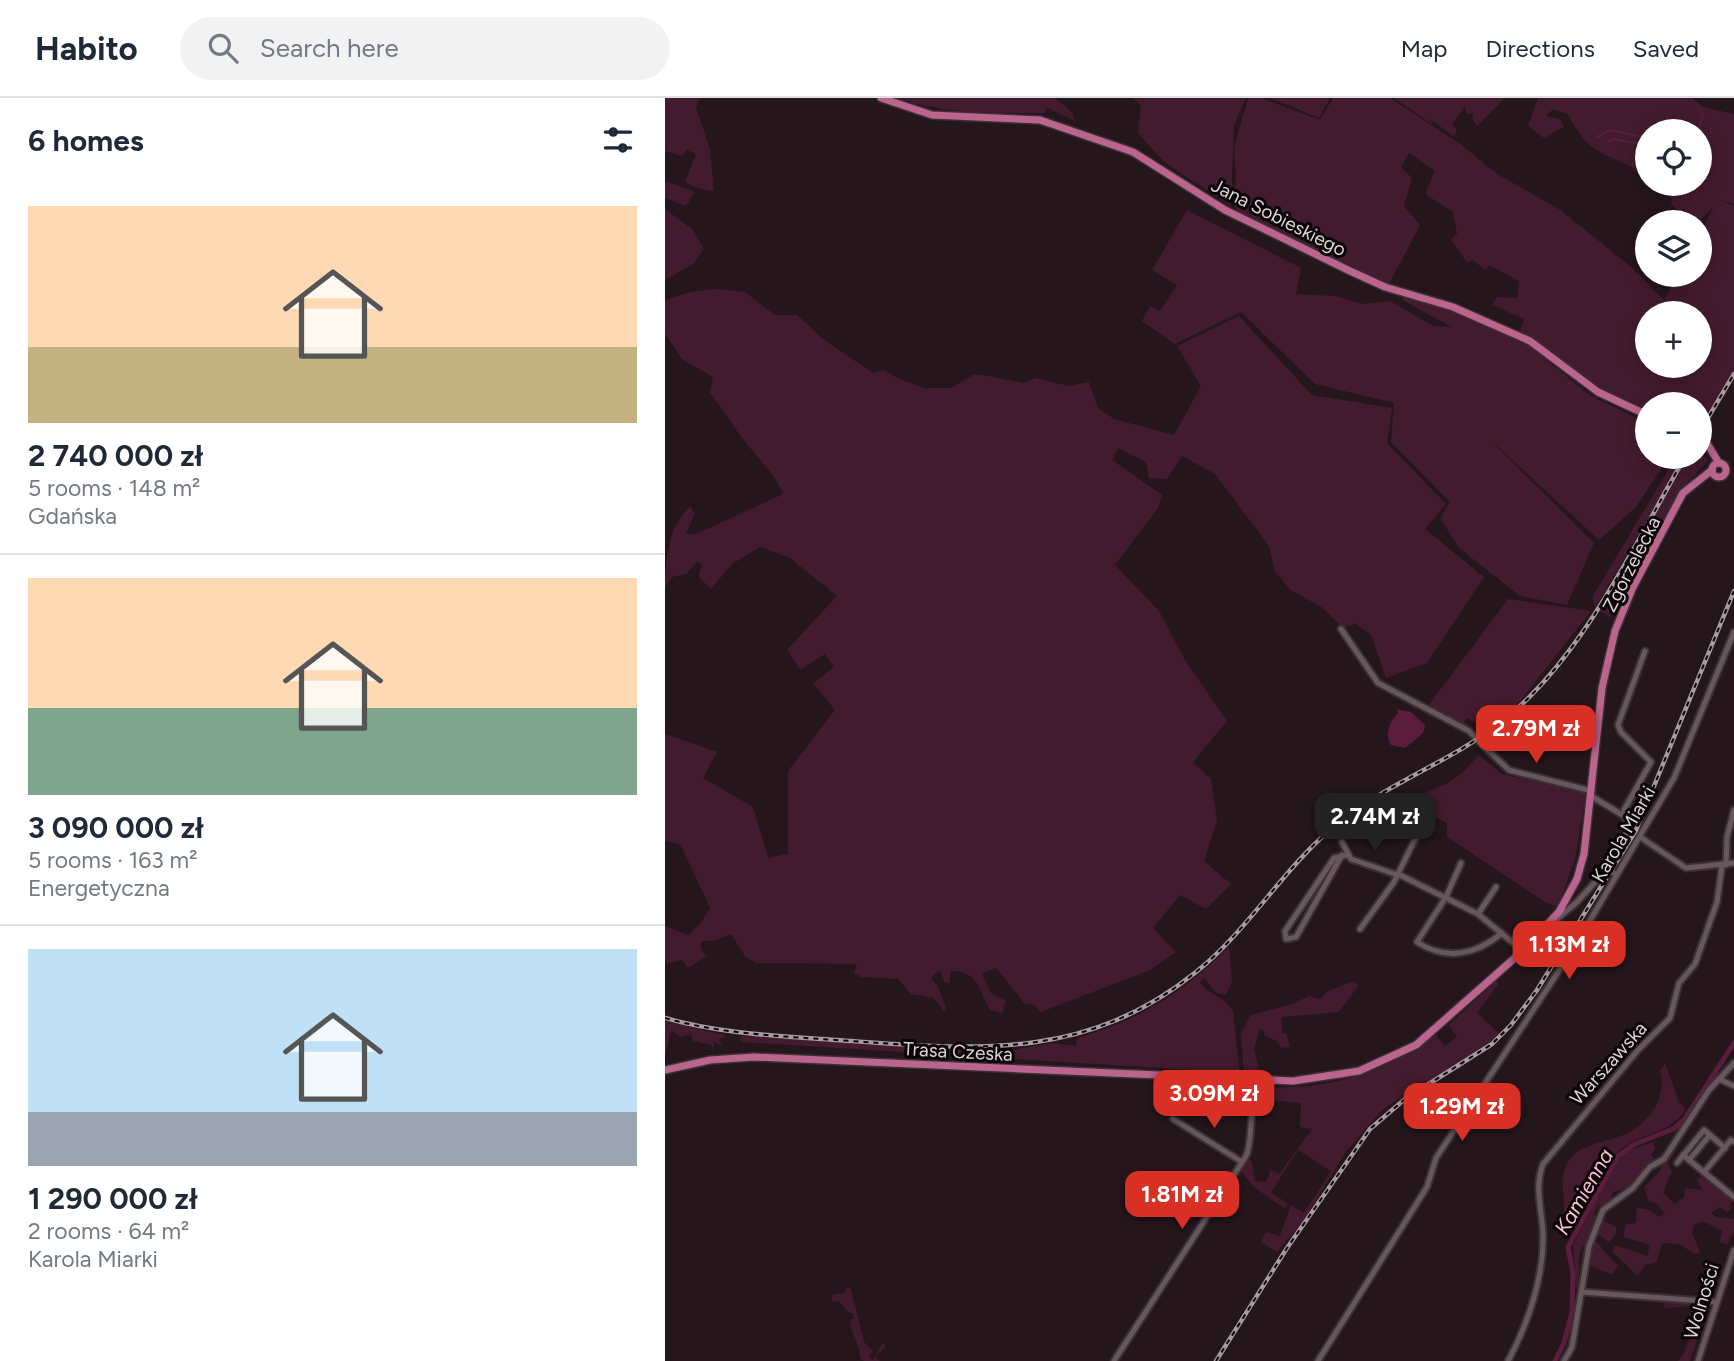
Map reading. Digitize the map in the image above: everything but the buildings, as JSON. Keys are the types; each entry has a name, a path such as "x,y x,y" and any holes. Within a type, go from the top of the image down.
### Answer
{"main road":[{"name":"Jana Sobieskiego","path":"881,98 932,115 1040,120 1133,152 1225,209 1365,279 1460,309 1524,338 1549,352 1594,389 1635,409"},
{"path":"1712,453 1718,469 1734,466"},
{"name":"Zgorzelecka","path":"1523,951 1549,926 1577,878 1586,844 1602,688 1612,641 1633,587 1686,488 1718,469"},
{"name":"Trasa Czeska","path":"665,1070 710,1060 754,1057 1264,1081 1328,1078 1359,1071 1391,1059 1429,1035 1523,951"}],"street":[{"path":"1341,629 1378,682 1469,731 1505,769 1592,794 1624,816"},
{"name":"Karola Miarki","path":"1318,1361 1427,1187 1436,1158 1572,951 1640,837 1678,769 1732,645 1734,632"},
{"path":"1549,926 1607,869 1628,830 1624,810 1651,762 1618,726 1645,651"},
{"name":"Warszawska","path":"1508,1361 1531,1307 1538,1272 1543,1232 1538,1206 1539,1178 1543,1164 1638,1050 1670,1018 1676,1005 1679,982 1695,964 1717,902 1728,864 1727,837 1734,810"},
{"path":"1360,929 1398,874 1419,831"},
{"path":"1640,837 1686,868 1728,864"},
{"path":"1342,842 1345,855 1296,937 1286,939 1284,933 1291,921 1310,898 1334,858 1345,855 1357,862 1398,874 1478,914 1523,951"},
{"path":"1461,863 1446,897 1417,942 1437,953 1462,953 1486,944 1502,933"},
{"path":"1607,869 1617,875"},
{"path":"1577,878 1593,885"},
{"path":"1478,914 1496,887"},
{"path":"1564,1361 1573,1347 1591,1237 1603,1210 1633,1188 1650,1167 1664,1159 1719,1079 1734,1063"},
{"path":"1719,1079 1734,1086"},
{"path":"1251,1080 1255,1092"},
{"path":"1114,1361 1242,1163 1251,1141 1251,1080"},
{"path":"1253,1102 1255,1092 1264,1081"},
{"path":"1173,1119 1242,1163"},
{"path":"1677,1163 1704,1130 1725,1147"},
{"path":"1689,1160 1710,1135"},
{"path":"1704,1172 1731,1140 1734,1142"},
{"path":"1683,1155 1734,1197"},
{"name":"Wolności","path":"1698,1361 1734,1250"},
{"path":"1582,1292 1717,1302"}],"shaded area":[{"path":"665,98 700,98 696,107 710,149 714,191 697,188 685,182 696,154 687,150 682,156 665,151"},
{"path":"898,98 1055,98 1072,112 1075,121 1046,107 1045,113 970,112 934,108"},
{"path":"1133,98 1246,98 1234,125 1231,206 1164,162 1138,133 1141,105"},
{"path":"1248,98 1261,98 1320,120 1333,98 1390,98 1459,143 1497,174 1559,209 1635,271 1635,287 1651,287 1664,300 1671,287 1712,287 1712,210 1715,205 1710,210 1677,210 1671,204 1672,199 1668,196 1712,196 1712,119 1635,119 1635,169 1594,148 1585,140 1568,114 1553,109 1546,116 1560,119 1564,127 1544,138 1528,126 1538,98 1692,98 1703,107 1734,114 1734,204 1718,199 1734,206 1734,372 1712,409 1712,392 1635,392 1635,406 1603,391 1550,350 1519,333 1524,319 1492,305 1497,297 1517,298 1519,281 1489,265 1486,271 1473,260 1467,263 1451,239 1457,234 1453,212 1425,194 1435,171 1409,153 1401,167 1412,178 1404,206 1420,225 1387,288 1244,220 1233,204 1236,177 1234,148"},
{"path":"1270,98 1330,98 1319,118"},
{"path":"1394,98 1505,98 1477,126 1472,119 1474,113 1467,114 1465,106 1452,125 1457,130 1454,136"},
{"path":"665,181 695,192 686,206 665,198"},
{"path":"665,209 693,230 704,249 693,264 665,280"},
{"path":"1187,210 1301,268 1296,294 1335,296 1363,304 1390,301 1433,326 1452,327 1402,300 1403,296 1461,313 1524,342 1591,396 1635,417 1635,469 1661,469 1636,507 1599,540 1485,435 1594,543 1567,605 1520,596 1459,548 1440,518 1450,502 1391,442 1394,403 1315,384 1241,312 1175,344 1142,321 1150,306 1160,311 1177,285 1152,270"},
{"path":"717,289 745,292 775,315 797,315 823,339 873,373 884,370 924,388 951,388 973,375 1023,383 1035,378 1069,386 1089,382 1098,408 1114,419 1174,435 1201,386 1177,346 1239,316 1312,395 1392,408 1387,443 1446,504 1425,529 1484,577 1427,663 1386,678 1371,635 1355,623 1343,628 1323,608 1291,590 1275,572 1269,546 1215,474 1182,456 1167,479 1149,478 1146,462 1118,448 1112,460 1162,495 1158,508 1115,565 1159,611 1185,660 1227,721 1193,762 1211,779 1217,820 1204,861 1231,884 1206,909 1180,895 1153,928 1176,952 1150,970 1041,1012 1035,1005 1025,1004 996,968 982,974 991,993 1006,1001 1002,1013 990,1010 977,983 960,972 950,971 950,983 945,983 940,971 931,979 938,986 946,1008 944,1011 933,998 911,994 898,979 861,977 854,973 857,964 756,963 745,956 731,934 713,941 701,941 701,949 706,956 688,968 682,960 665,964 665,926 688,935 700,924 710,908 680,844 665,841 665,734 717,752 703,778 753,807 768,858 788,854 788,771 835,710 813,683 834,667 825,654 800,670 787,650 837,596 790,558 760,547 732,564 711,589 698,576 702,564 697,562 686,574 672,577 665,587 671,538 677,522 690,506 695,514 686,533 694,535 783,494 770,472 710,393 713,377 682,359 665,334 665,300 690,292"},
{"path":"1669,469 1677,469 1595,608 1593,596"},
{"path":"1680,469 1700,469 1684,486 1617,615 1609,616 1597,610"},
{"path":"1508,599 1591,611 1517,705 1477,736 1475,723 1467,718 1462,725 1428,706"},
{"path":"1397,709 1411,712 1425,725 1423,733 1405,748 1391,745 1388,737 1390,724 1398,714"},
{"path":"1478,755 1502,774 1586,793 1575,858 1558,907 1545,902 1447,837 1447,823 1403,802 1453,780"},
{"path":"1229,946 1232,982 1226,995 1216,993 1204,978 1200,982 1233,1011 1240,1073 741,1042 741,1036 1006,1051 1053,1043 1076,1046 1077,1038 1120,1023 1160,1002 1196,977"},
{"path":"1496,981 1499,983 1477,1013 1500,1034 1460,1065 1411,1090 1382,1110 1345,1153 1302,1223 1277,1252 1261,1242 1266,1232 1280,1236 1291,1205 1304,1213 1331,1171 1298,1150 1271,1192 1288,1204 1285,1209 1254,1187 1240,1170 1248,1159 1252,1162 1255,1181 1266,1182 1271,1170 1279,1174 1312,1129 1300,1127 1301,1103 1259,1099 1266,1087 1314,1085 1356,1076 1396,1059 1436,1035 1445,1046 1457,1037 1449,1025"},
{"path":"1351,982 1359,985 1339,1012 1282,1017 1282,1034 1286,1033 1290,1047 1281,1048 1277,1041 1265,1036 1263,1029 1259,1030 1254,1049 1260,1073 1244,1074 1241,1033 1251,1015 1292,1004 1309,996 1320,999 1328,991"},
{"path":"665,1021 727,1036 719,1039 722,1046 714,1042 714,1051 711,1045 693,1041 691,1035 681,1037 671,1030 665,1057"},
{"path":"1665,1063 1679,1102 1686,1109 1670,1125 1635,1140 1618,1152 1571,1227 1565,1215 1563,1191 1568,1162 1575,1153 1621,1136 1647,1119 1660,1096 1660,1071"},
{"path":"1653,1142 1655,1149 1651,1155 1655,1160 1629,1187 1613,1192 1609,1202 1598,1206 1594,1212 1596,1217 1616,1227 1616,1234 1609,1242 1596,1233 1593,1238 1618,1266 1612,1275 1590,1265 1591,1252 1583,1246 1579,1253 1579,1288 1576,1288 1573,1245 1617,1162 1627,1151"},
{"path":"1676,1150 1667,1164 1672,1171 1663,1193 1675,1204 1684,1197 1685,1188 1702,1190 1697,1180 1702,1177 1734,1200 1730,1204 1732,1208 1727,1212 1720,1207 1711,1213 1715,1217 1734,1219 1734,1231 1727,1245 1720,1242 1722,1231 1703,1221 1694,1225 1692,1233 1700,1252 1695,1254 1679,1244 1662,1243 1657,1262 1645,1265 1638,1276 1613,1252 1615,1245 1647,1256 1650,1245 1623,1237 1626,1224 1636,1223 1637,1208 1650,1210 1659,1217 1665,1214 1656,1203 1649,1202 1644,1187 1661,1170 1661,1164"},
{"path":"846,1287 851,1289 864,1342 873,1351 868,1356 873,1360 883,1343 886,1346 875,1357 880,1361 864,1361 860,1357 850,1320 854,1318 853,1313 849,1313 840,1302 832,1301 832,1295 845,1293"},
{"path":"1612,1292 1693,1297 1705,1317 1690,1361 1678,1361 1689,1342 1692,1306 1664,1308 1665,1297"}],"waterway":[{"path":"1702,119 1703,115"},
{"path":"1597,137 1610,130 1635,135"},
{"path":"1608,142 1612,139 1635,143"},
{"name":"Kamienna","path":"1555,1361 1564,1343 1572,1312 1573,1274 1568,1247 1618,1156 1635,1144 1673,1129 1684,1120 1734,1043"}],"railway":[{"path":"1712,411 1734,374"},
{"path":"665,1018 707,1028 772,1036 933,1046 979,1046 1068,1036 1111,1022 1154,1001 1216,955 1303,856 1342,820 1380,794 1481,737 1529,697 1556,667 1604,599 1678,469"},
{"path":"1216,1361 1287,1248 1370,1129 1405,1099 1492,1044 1511,1025 1537,990 1636,830 1734,591"}]}
